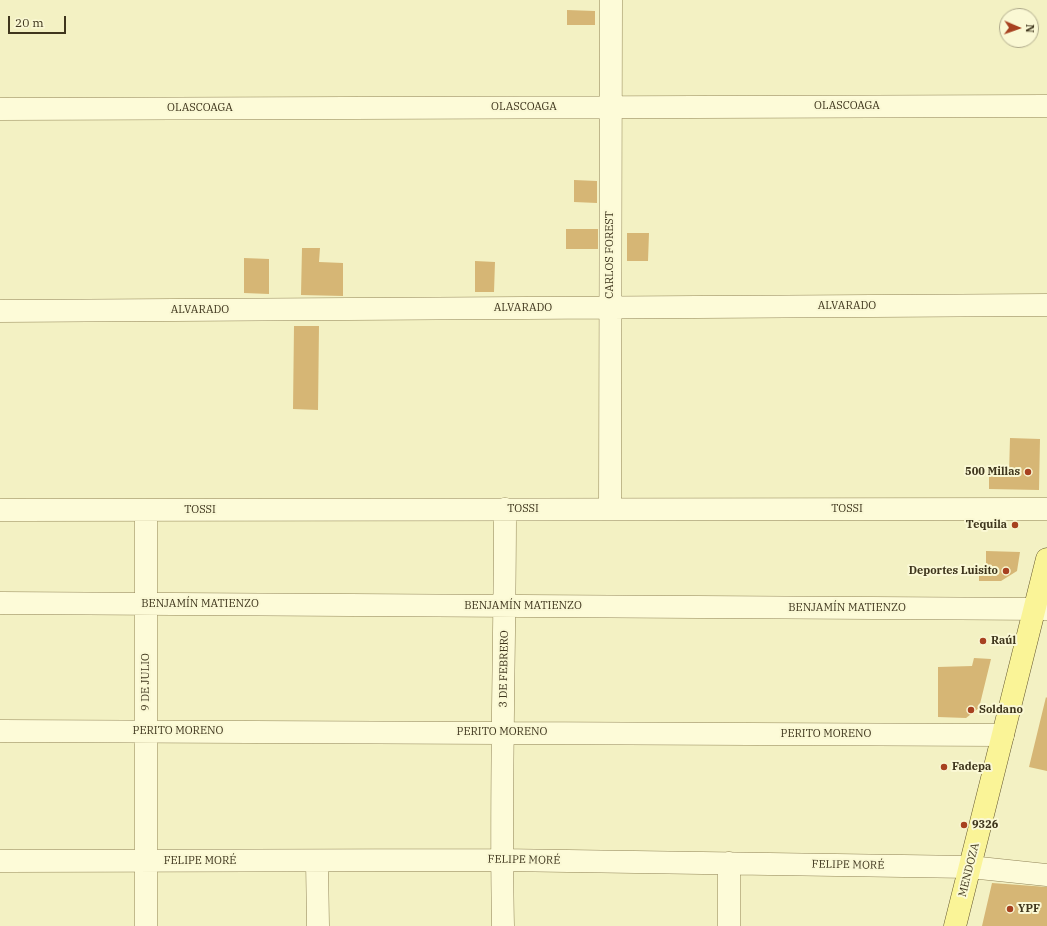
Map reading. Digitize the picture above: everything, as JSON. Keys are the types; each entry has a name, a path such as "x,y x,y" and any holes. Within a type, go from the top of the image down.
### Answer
{"main road":[{"name":"MENDOZA","path":"956,926 1003,735 1041,609 1047,559"}],"street":[{"name":"CARLOS FOREST","path":"610,509 611,0"},
{"name":"OLASCOAGA","path":"0,109 1047,106"},
{"name":"ALVARADO","path":"0,311 1047,305"},
{"name":"TOSSI","path":"0,510 1047,508"},
{"name":"3 DE FEBRERO","path":"503,926 501,860 505,606 504,509"},
{"name":"9 DE JULIO","path":"146,510 146,926"},
{"name":"BENJAMÍN MATIENZO","path":"0,603 1041,609"},
{"name":"PERITO MORENO","path":"0,731 1003,735"},
{"path":"317,860 318,926"},
{"name":"FELIPE MORÉ","path":"0,861 501,860 970,866 1047,875"},
{"path":"729,863 730,926"}],"building":[{"path":"567,10 595,11 595,25 567,25"},
{"path":"574,180 597,181 597,203 574,202"},
{"path":"566,229 598,229 598,249 566,249"},
{"path":"627,233 649,233 648,261 627,261"},
{"path":"302,248 320,248 319,262 343,263 343,296 301,295"},
{"path":"244,258 269,259 269,294 244,293"},
{"path":"475,261 495,262 494,292 475,292"},
{"path":"294,326 319,326 318,410 293,409"},
{"path":"1010,438 1040,439 1039,490 989,489 989,475 1009,475"},
{"path":"986,551 1020,552 1017,571 1001,581 979,581 979,568 986,569"},
{"path":"974,658 991,659 979,708 966,718 938,717 938,667 972,666"},
{"path":"1046,697 1047,698 1047,771 1029,767"},
{"path":"992,883 1047,887 1047,926 982,926"}],"place":[{"name":"500 Millas","path":"1028,472"},
{"name":"Tequila","path":"1015,525"},
{"name":"Deportes Luisito","path":"1006,571"},
{"name":"Raúl","path":"983,641"},
{"name":"Soldano","path":"971,710"},
{"name":"Fadepa","path":"944,767"},
{"name":"9326","path":"964,825"},
{"name":"YPF","path":"1010,909"}]}
